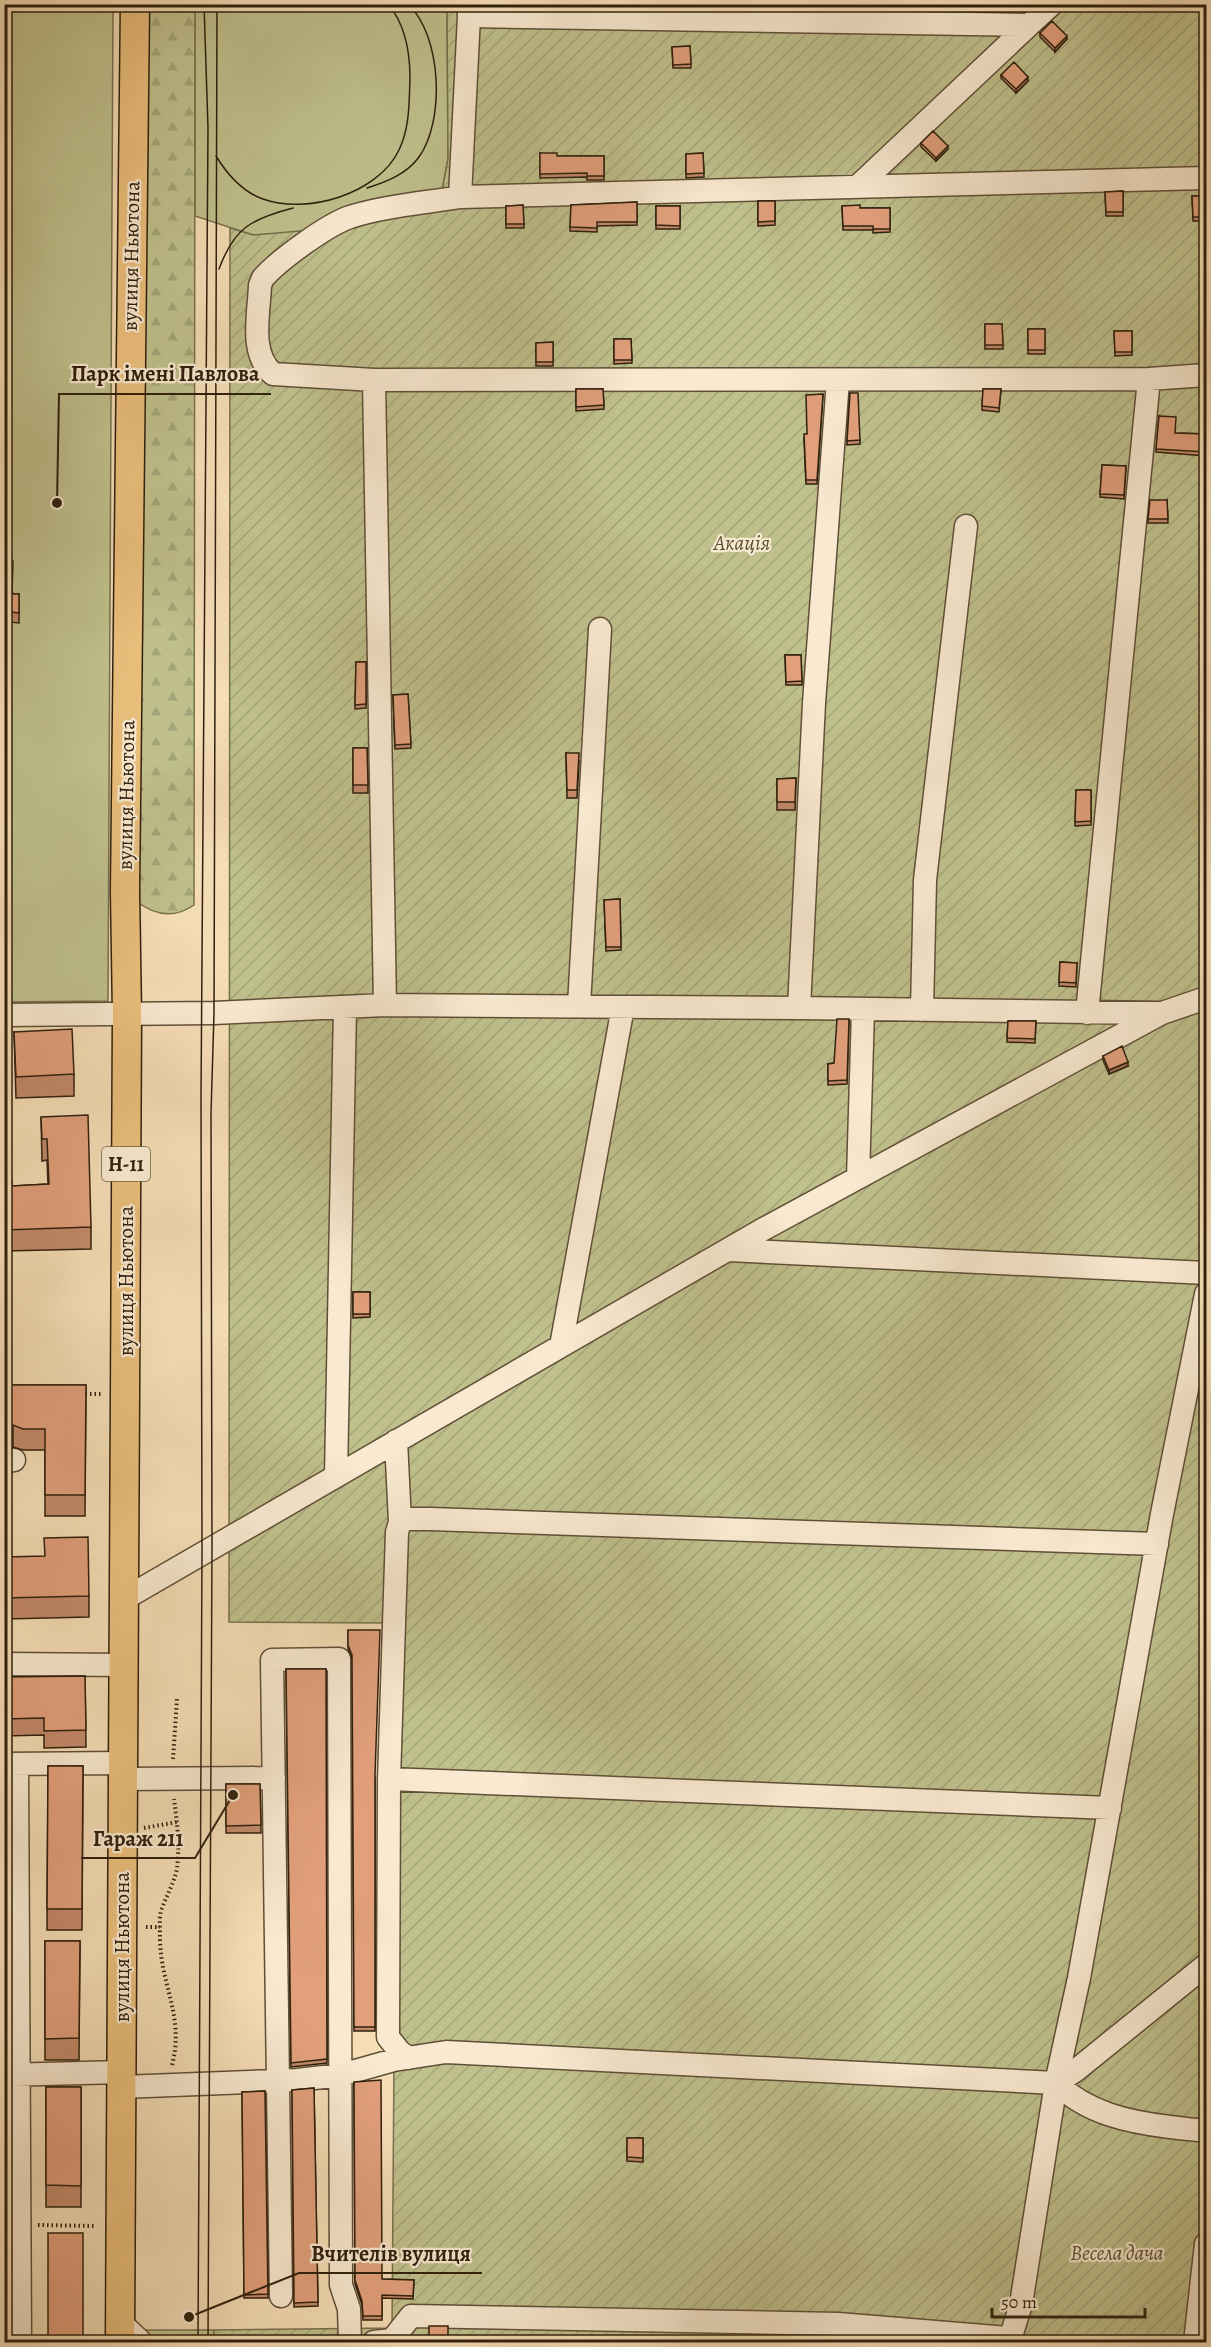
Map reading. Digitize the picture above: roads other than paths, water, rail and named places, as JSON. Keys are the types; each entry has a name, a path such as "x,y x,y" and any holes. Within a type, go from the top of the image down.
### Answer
{"main road":[{"name":"вулиця Ньютона","path":"121,2333 127,1015 125,891 135,4"}],"street":[{"path":"857,187 1052,4"},
{"path":"460,197 469,10 1029,25"},
{"path":"1206,178 460,197 370,212 347,218 300,246 263,278 260,285 258,351 263,366 273,374 374,380 1149,379 1206,375"},
{"path":"1087,1013 1149,379"},
{"path":"374,380 385,1005"},
{"path":"799,1008 814,703 838,380"},
{"path":"922,1011 925,880 966,526"},
{"path":"579,1006 600,629"},
{"path":"124,1599 728,1250 1162,1013 1206,998"},
{"path":"4,1015 127,1015 385,1005 1162,1013"},
{"path":"336,1476 345,1007"},
{"path":"561,1346 623,1007"},
{"path":"858,1178 862,1010"},
{"path":"728,1250 1206,1273"},
{"path":"374,2343 393,2340 411,2316 838,2324 1007,2340 1021,2304 1056,2083 1079,1978 1157,1544 1206,1294"},
{"path":"396,1441 400,1522 397,1532 389,1779 388,2037 408,2058"},
{"path":"400,1522 408,1519 431,1519 1157,1544"},
{"path":"281,2296 272,1660 339,1659 341,2285 349,2309 350,2343"},
{"path":"4,1664 124,1665"},
{"path":"21,2343 20,2225 12,2074 11,1765 123,1771 172,1779 274,1779"},
{"path":"389,1779 1110,1808"},
{"path":"12,2074 122,2079 167,2086 278,2082 340,2075 408,2058 446,2052 1056,2083 1075,2072 1206,1965"},
{"path":"1056,2083 1070,2096 1087,2105 1131,2122 1206,2130"},
{"path":"1195,2343 1204,2293 1206,2244"},
{"path":"121,2333 141,2343"}],"tram line":[{"path":"198,2342 202,1554 201,1097 208,128 204,4"},
{"path":"208,2342 217,4"},
{"path":"216,156 230,176 242,187 263,199 281,203 320,202 340,197 375,178 389,165 399,150 403,141 409,105 408,49 399,20 388,4"},
{"path":"367,188 396,177 414,163 427,141 433,122 436,101 433,57 428,36 419,18 408,4"},
{"path":"219,269 231,244 246,227 266,216 293,208"}],"place":[{"name":"Парк імені Павлова","path":"57,503"},
{"name":"Гараж 211","path":"233,1795"},
{"name":"Вчителів вулиця","path":"189,2317"}],"park label":[{"name":"Акація","path":"742,543"},
{"name":"Весела дача","path":"1117,2253"}]}
